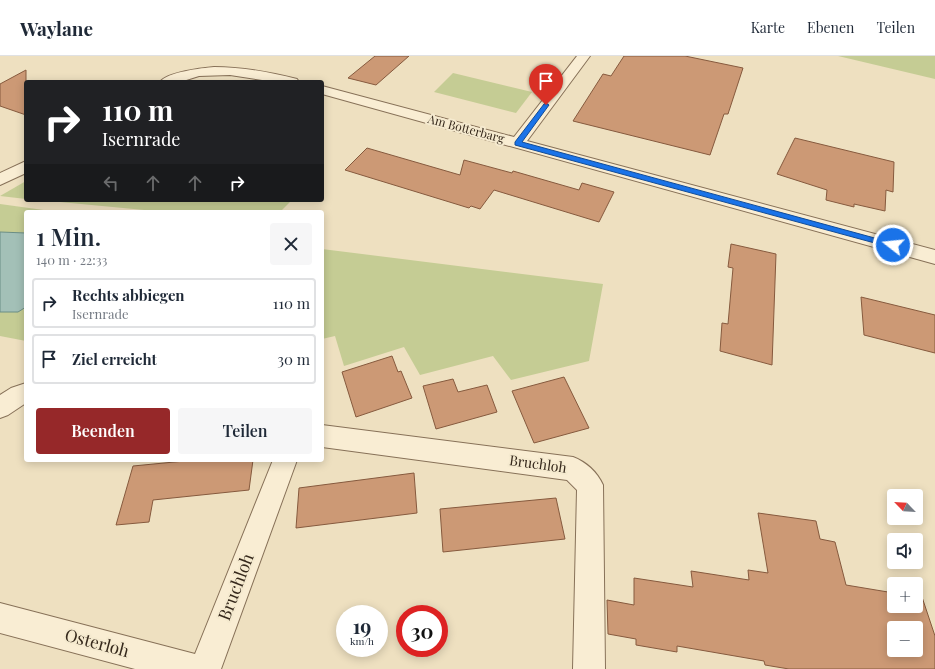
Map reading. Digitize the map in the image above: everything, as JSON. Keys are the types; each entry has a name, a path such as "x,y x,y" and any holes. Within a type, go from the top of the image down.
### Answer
{"street":[{"path":"518,143 584,56"},
{"path":"173,80 208,65 283,80"},
{"name":"Am Botterbarg","path":"324,91 935,257"},
{"path":"0,180 24,167"},
{"path":"0,408 19,395 24,394"},
{"name":"Bruchloh","path":"324,436 573,469 590,485 589,669"},
{"name":"Bruchloh","path":"205,669 284,462"},
{"name":"Osterloh","path":"0,618 193,669"}],"green space":[{"path":"838,56 935,56 935,79"},
{"path":"453,73 532,92 516,113 434,92"},
{"path":"24,182 24,199 0,196"},
{"path":"60,202 290,202 282,210 144,210"},
{"path":"0,204 44,210 24,210 24,233 0,232"},
{"path":"324,249 603,284 589,361 511,380 493,356 420,375 404,347 344,366 335,336 324,339"},
{"path":"24,308 24,341 0,336 0,312 18,312"}],"water":[{"path":"0,232 24,233 24,308 18,312 0,312"}],"building":[{"path":"375,56 409,56 376,85 348,78"},
{"path":"624,56 685,56 743,68 728,114 724,114 710,155 573,121 603,74 611,76"},
{"path":"26,70 26,80 24,80 24,114 0,106 0,84"},
{"path":"795,138 894,162 893,192 886,190 885,211 854,204 854,207 826,200 827,190 777,174"},
{"path":"367,148 460,175 464,160 512,173 513,171 579,190 582,183 614,192 599,222 494,190 480,209 471,206 469,208 345,170"},
{"path":"731,244 776,254 772,365 720,351 722,323 728,324 733,268 728,267"},
{"path":"861,297 935,315 935,353 864,335"},
{"path":"392,356 398,372 401,371 412,398 356,417 342,372"},
{"path":"564,377 589,428 534,443 512,391"},
{"path":"453,379 458,392 487,385 497,412 436,429 423,386"},
{"path":"174,462 253,462 249,490 153,500 149,522 116,525 133,466"},
{"path":"414,473 417,513 296,528 299,488"},
{"path":"556,498 565,539 443,552 440,509"},
{"path":"758,513 816,521 820,539 835,542 846,585 887,592 887,613 923,613 923,600 935,636 935,669 789,669 765,665 764,661 677,646 677,652 636,645 636,639 608,634 607,600 634,605 634,578 693,587 691,571 749,580 748,570 768,573"}],"route":[{"path":"546,105 518,143 893,245"}]}
